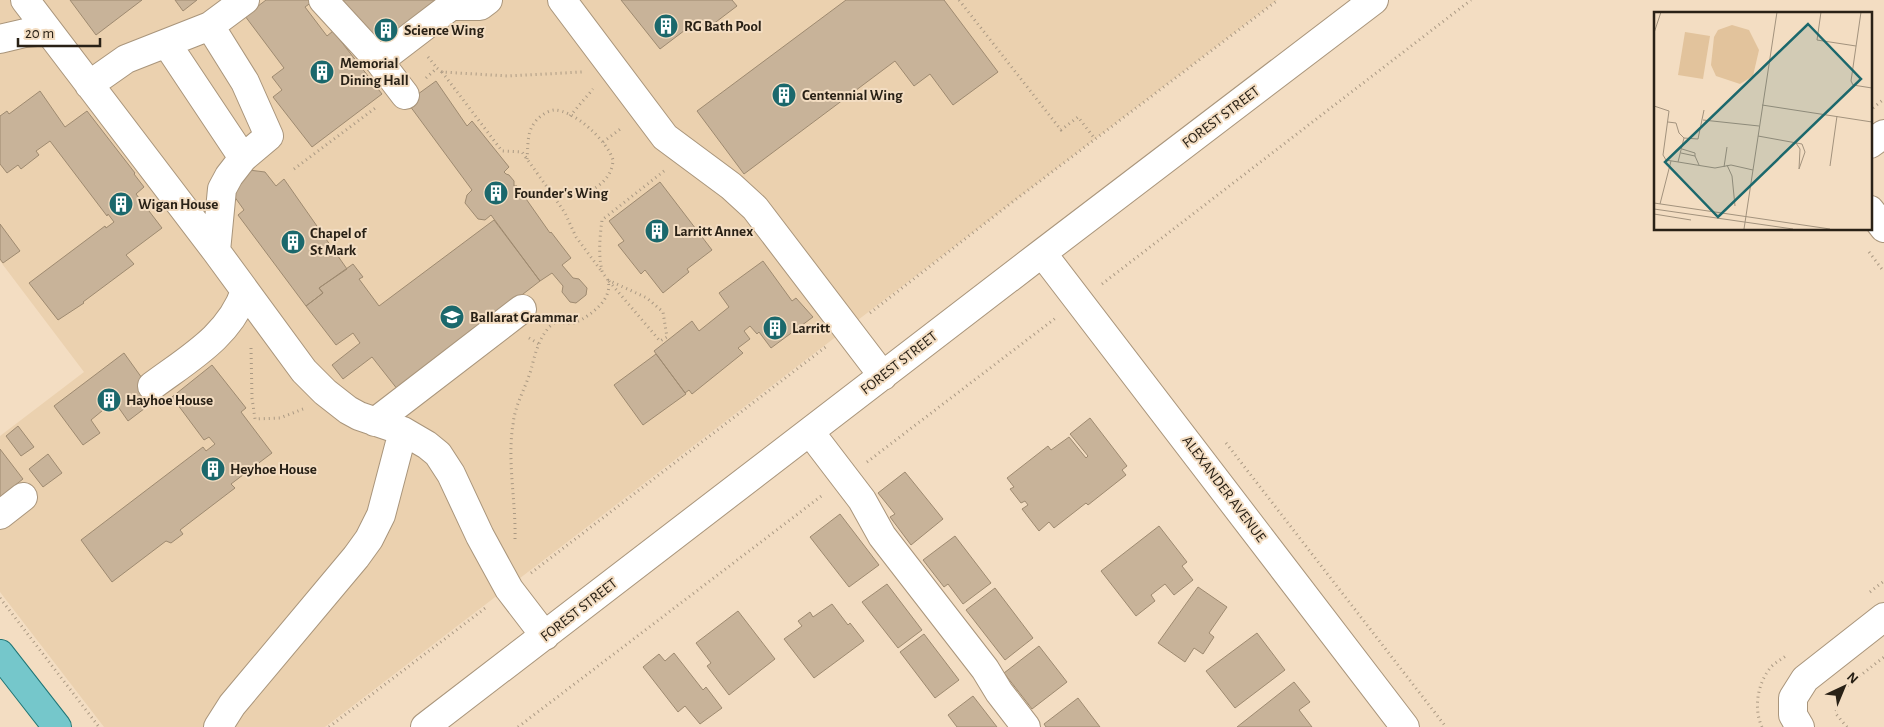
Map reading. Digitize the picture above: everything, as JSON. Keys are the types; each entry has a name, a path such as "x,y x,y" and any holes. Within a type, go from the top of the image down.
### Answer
{"main road":[{"path":"0,654 57,727"}],"street":[{"path":"25,0 216,251 304,371 325,392 348,410 375,422 403,431 427,445 445,463 480,536 510,589 545,636"},
{"path":"89,85 126,59 210,26 245,0"},
{"path":"323,0 379,61 403,93"},
{"path":"379,61 451,6 480,6 488,0"},
{"path":"562,0 665,137 731,186 755,208 883,376"},
{"name":"FOREST STREET","path":"425,727 1374,0"},
{"path":"210,26 245,82 269,136 243,158 222,189 216,251"},
{"path":"0,39 25,33 48,31"},
{"path":"167,44 243,158"},
{"path":"1872,143 1884,134"},
{"path":"1872,213 1884,228"},
{"name":"ALEXANDER AVENUE","path":"1042,253 1405,727"},
{"path":"152,386 220,333 234,316 245,292"},
{"path":"375,422 522,309"},
{"path":"218,727 238,698 356,557 369,538 385,503 403,431"},
{"path":"810,432 870,512 882,536 985,669 1020,722"},
{"path":"0,515 23,497"},
{"path":"1800,727 1793,715 1793,698 1805,679 1884,617"}],"path":[{"path":"959,0 1061,130 1078,117 1095,139"},
{"path":"330,727 1278,0"},
{"path":"1108,291 1102,284 1471,0"},
{"path":"294,169 393,94 403,93 427,78 437,68 502,151 522,152 565,213 576,237 602,273 660,341 667,337 663,312 647,298 608,280"},
{"path":"442,72 508,76 615,71"},
{"path":"570,116 599,84 615,71"},
{"path":"1872,108 1884,99"},
{"path":"527,160 531,130 536,121 551,111 560,111 586,125 603,142 612,155 613,166 609,176 591,190 566,197 552,194"},
{"path":"602,273 600,238 602,220 688,154"},
{"path":"1868,250 1884,272"},
{"path":"514,544 512,427 515,410 528,380 540,340 545,333 554,323 574,323 598,306 607,294 608,280"},
{"path":"518,727 1062,313"},
{"path":"251,343 252,398 255,419 280,418 300,411 325,392"},
{"path":"1223,439 1446,727"},
{"path":"0,598 99,727"},
{"path":"1847,727 1836,714 1838,693 1884,657"},
{"path":"1758,716 1762,727"}],"shaded area":[{"name":"Ballarat Grammar","path":"0,0 1277,0 325,727 104,727 0,592 0,436 84,372 0,261"}],"building":[{"path":"70,0 142,0 96,35"},
{"path":"175,0 197,0 183,11"},
{"name":"Memorial Dining Hall","path":"266,0 311,0 312,2 305,7 327,36 333,31 382,94 312,147 273,97 282,90 272,77 284,68 245,16"},
{"name":"Science Wing","path":"337,0 445,0 379,47"},
{"name":"RG Bath Pool","path":"621,0 732,0 737,6 704,31 697,21 660,49"},
{"name":"Centennial Wing","path":"846,0 944,0 998,72 953,105 930,74 914,86 895,61 744,174 697,111"},
{"name":"Founder's Wing","path":"436,81 467,126 472,121 509,167 504,172 514,181 514,186 517,186 550,233 571,258 562,265 573,278 579,279 587,288 586,295 576,303 570,302 562,292 563,286 552,273 540,281 491,215 485,220 478,219 465,203 467,195 472,190 407,102"},
{"name":"Wigan House","path":"40,91 65,127 87,111 144,187 136,194 162,228 126,255 134,264 84,303 58,320 29,283 105,226 106,228 114,222 108,214 107,216 50,141 36,151 39,155 21,169 18,165 7,173 0,164 0,116 7,111 9,114"},
{"name":"Chapel of St Mark","path":"249,170 265,172 276,186 284,179 347,269 319,288 323,293 306,306 238,215 244,210 234,196 236,180"},
{"name":"Larritt Annex","path":"660,182 712,250 687,269 689,272 663,293 645,270 641,274 618,245 624,241 609,221"},
{"path":"494,220 540,281 398,390 372,357 343,379 332,365 360,343 353,333 336,345 306,306 323,293 319,288 353,264 363,277 359,279 379,306"},
{"path":"0,224 20,251 3,263 0,259"},
{"name":"Larritt","path":"763,261 792,301 796,298 813,317 771,348 759,332 757,334 750,326 744,331 750,339 738,348 743,353 692,394 689,390 685,393 654,351 692,321 699,331 729,307 719,293"},
{"name":"Hayhoe House","path":"124,353 157,399 128,421 114,401 91,420 100,433 83,445 54,406"},
{"path":"656,354 686,394 643,425 614,385"},
{"name":"Heyhoe House","path":"212,365 246,408 241,412 272,453 231,484 235,488 180,530 183,534 171,543 166,541 112,582 81,540 203,447 206,451 215,444 209,437 204,440 172,397"},
{"path":"1090,418 1127,466 1122,470 1126,475 1088,505 1086,503 1054,528 1049,522 1039,531 1022,509 1028,505 1025,501 1021,503 1010,489 1014,487 1007,478 1048,446 1051,450 1069,437 1086,458 1088,456 1070,434"},
{"path":"18,426 34,447 21,456 6,436"},
{"path":"0,449 23,479 0,497"},
{"path":"48,454 62,473 43,487 29,469"},
{"path":"905,472 943,519 911,545 890,517 895,514 878,493"},
{"path":"840,514 879,565 849,587 810,537"},
{"path":"1159,526 1187,562 1182,566 1193,580 1174,595 1165,584 1151,595 1155,601 1136,616 1101,571"},
{"path":"955,536 991,583 963,604 948,584 944,587 923,560"},
{"path":"887,584 922,630 898,648 862,602"},
{"path":"1198,587 1227,607 1209,633 1214,637 1203,654 1194,648 1185,662 1158,643"},
{"path":"995,588 1033,638 1005,660 966,610"},
{"path":"832,604 848,625 850,623 864,641 814,678 784,639 802,626 798,621 810,612 813,617"},
{"path":"738,611 775,659 729,695 707,666 711,663 696,643"},
{"path":"1257,633 1285,670 1235,708 1206,671"},
{"path":"924,634 959,680 935,698 900,652"},
{"path":"1039,646 1067,682 1032,709 1004,673"},
{"path":"674,653 703,690 706,687 722,708 700,724 685,706 678,712 643,667 659,654 665,661"},
{"path":"1294,682 1310,702 1299,710 1312,727 1237,727"},
{"path":"973,696 997,727 957,727 948,715"},
{"path":"1078,698 1100,727 1046,727 1044,724"}],"place":[{"name":"RG Bath Pool","path":"666,26"},
{"name":"Science Wing","path":"386,30"},
{"name":"Memorial Dining Hall","path":"322,72"},
{"name":"Centennial Wing","path":"784,95"},
{"name":"Founder's Wing","path":"496,193"},
{"name":"Wigan House","path":"121,204"},
{"name":"Larritt Annex","path":"657,231"},
{"name":"Chapel of St Mark","path":"293,242"},
{"name":"Ballarat Grammar","path":"452,317"},
{"name":"Larritt","path":"775,328"},
{"name":"Hayhoe House","path":"109,400"},
{"name":"Heyhoe House","path":"213,469"}]}
